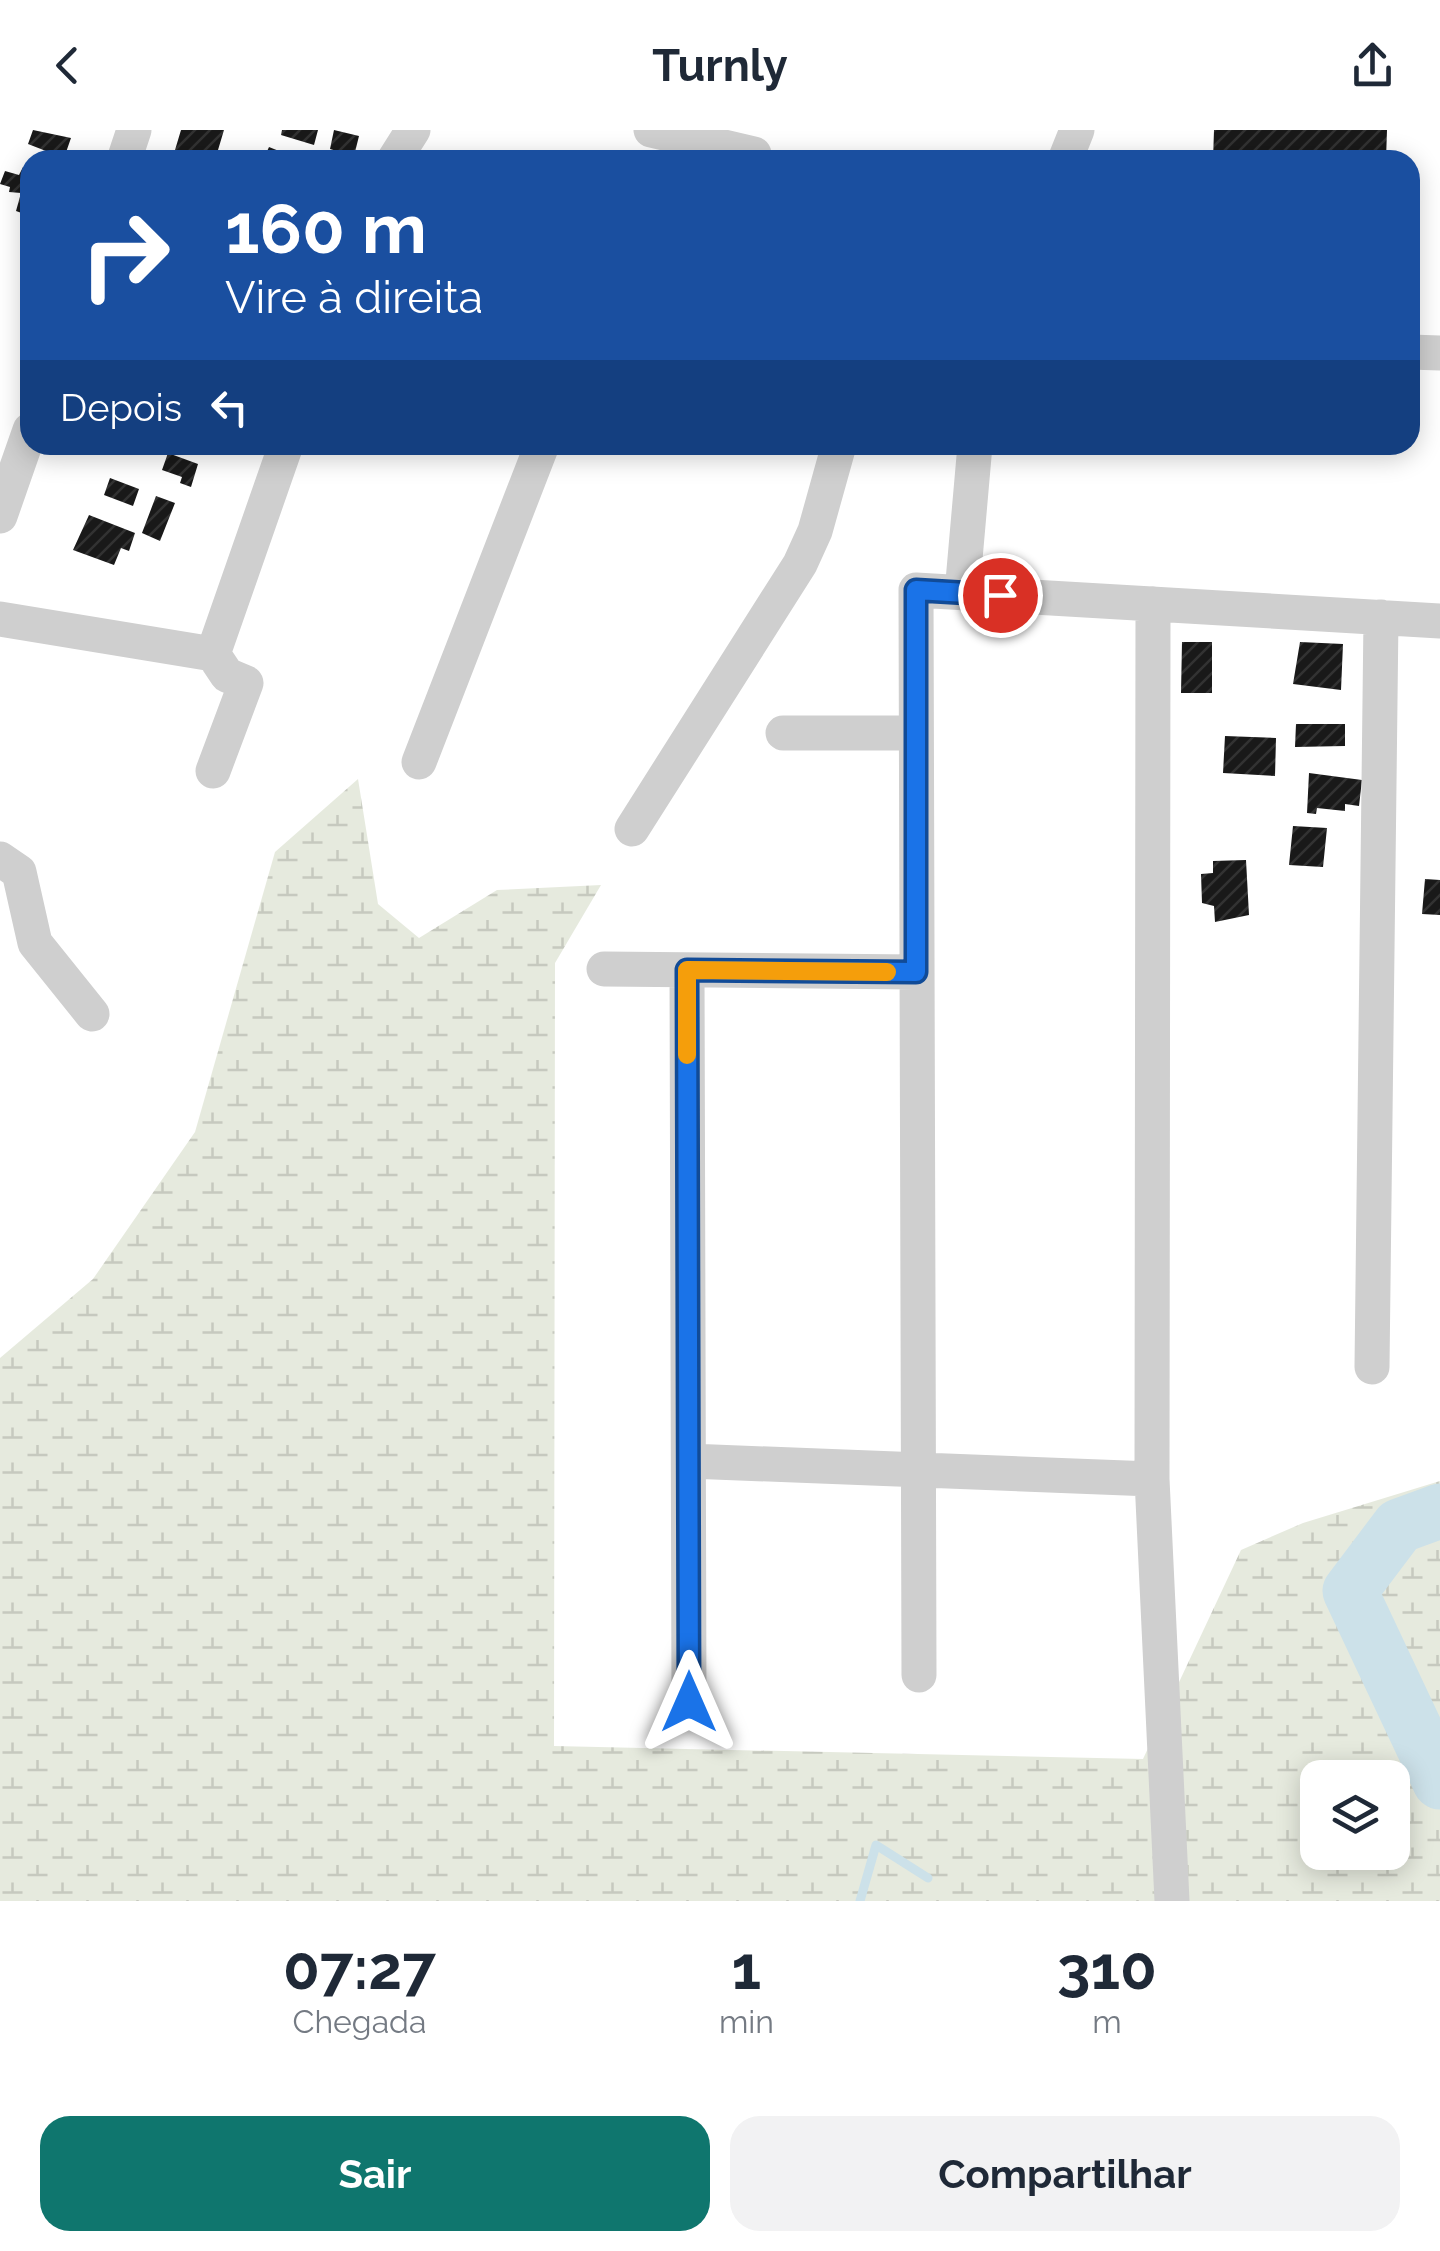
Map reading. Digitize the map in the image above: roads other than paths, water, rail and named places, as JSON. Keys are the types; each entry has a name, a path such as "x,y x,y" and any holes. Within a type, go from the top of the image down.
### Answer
{"street":[{"path":"656,141 755,148"},
{"path":"0,516 21,455"},
{"path":"213,654 283,455"},
{"path":"418,762 538,455"},
{"path":"632,829 800,564 815,532 836,455"},
{"path":"962,593 973,455"},
{"path":"919,1675 916,590 1440,621"},
{"path":"1153,604 1152,1479 1172,1901"},
{"path":"1372,1367 1381,617"},
{"path":"0,619 213,654 228,675 246,683 213,771"},
{"path":"782,733 916,733"},
{"path":"0,860 20,872 35,943 92,1014"},
{"path":"604,969 916,972"},
{"path":"687,970 689,1702"},
{"path":"689,1460 1152,1479"}],"waterway":[{"path":"1440,1511 1399,1526 1350,1591 1440,1782"},
{"path":"860,1901 876,1845 928,1878"}]}
